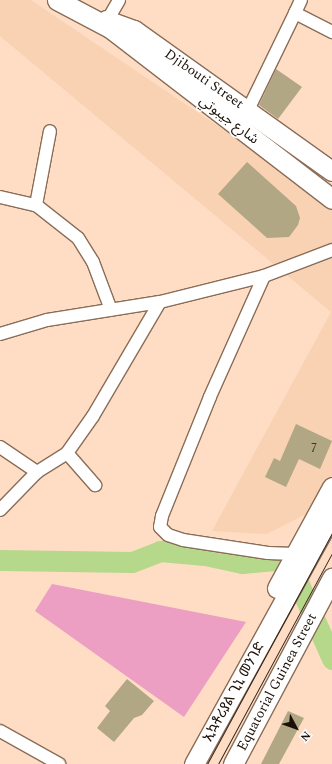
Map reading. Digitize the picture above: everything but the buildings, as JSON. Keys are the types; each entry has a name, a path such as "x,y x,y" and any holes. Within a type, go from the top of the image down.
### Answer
{"main road":[{"name":"شارع جيبوتي","path":"57,0 110,28 126,43 332,199"},
{"name":"Djibouti Street","path":"70,0 107,21 134,30 332,171"},
{"path":"296,559 332,487"},
{"path":"296,559 332,514"},
{"name":"ኢኳቶሪያል ጊኒ መንገድ","path":"194,764 274,619 278,600 296,559"},
{"name":"Equatorial Guinea Street","path":"233,764 304,632 327,594 332,578"}],"street":[{"path":"107,21 119,0"},
{"path":"248,110 301,0"},
{"path":"295,13 332,32"},
{"path":"36,205 50,131"},
{"path":"0,197 36,205 64,226 87,250 111,310"},
{"path":"0,334 47,320 160,302 264,276 332,250"},
{"path":"264,276 210,397 162,516 160,527 168,536 183,540 268,553 296,559"},
{"path":"0,510 37,472 67,453 93,416 160,302"},
{"path":"0,446 37,472"},
{"path":"67,453 95,485"},
{"path":"0,731 59,764"}],"shaded area":[{"path":"0,0 31,0 332,203 332,478 312,511 267,534 212,531 331,312 0,36"},
{"path":"52,584 246,622 184,717 35,611"}],"waterway":[{"path":"0,560 132,562 160,551 205,555 242,563 275,560 290,564 332,659"}],"tram line":[{"path":"207,764 332,533"},
{"path":"218,764 332,553"}]}
